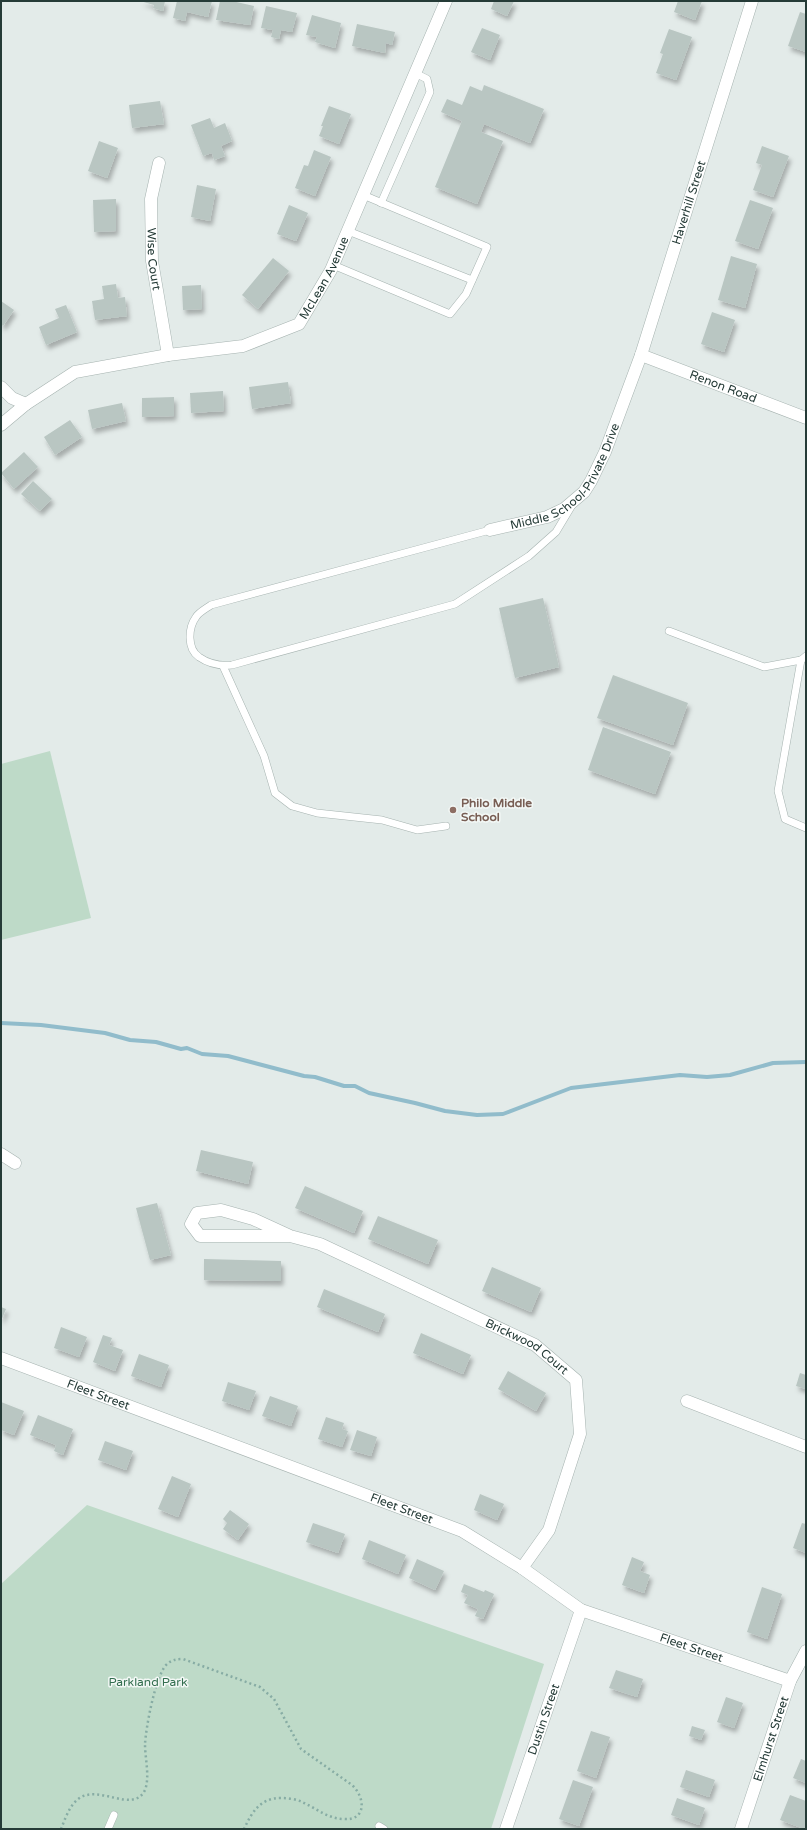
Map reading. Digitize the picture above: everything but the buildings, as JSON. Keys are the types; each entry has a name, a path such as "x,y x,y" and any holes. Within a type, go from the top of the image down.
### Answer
{"street":[{"name":"McLean Avenue","path":"1,425 26,404 75,372 168,355 243,346 299,324 333,265 446,1"},
{"name":"Haverhill Street","path":"623,404 641,355 752,1"},
{"name":"Wise Court","path":"159,163 151,199 152,261 168,355"},
{"name":"Renon Road","path":"641,355 806,418"},
{"path":"1,387 12,398 26,404"},
{"name":"Middle School-Private Drive","path":"490,530 547,516 564,509 575,501 584,492 591,481 605,452 623,404"},
{"path":"1,1154 15,1163"},
{"name":"Brickwood Court","path":"290,1236 200,1236 191,1224 197,1213 221,1210 253,1219 290,1236 320,1244 535,1345 576,1380 580,1434 549,1530 522,1568"},
{"name":"Fleet Street","path":"1,1358 462,1531 522,1568 581,1610 790,1681"},
{"path":"687,1401 806,1447"},
{"name":"Dustin Street","path":"506,1829 581,1610"},
{"name":"Elmhurst Street","path":"741,1829 790,1681 806,1651"}],"lane":[{"path":"381,203 430,92 427,79 415,73"},
{"path":"333,265 450,314 466,294 487,247 363,195"},
{"path":"348,231 472,280"},
{"path":"490,530 211,605 196,616 189,634 192,645 198,657 212,664 222,666 232,665 454,604 529,556 556,532 575,501"},
{"path":"669,631 764,667 803,658 778,791 785,819 806,828"},
{"path":"222,666 264,756 275,793 292,806 317,813 382,820 417,830 446,826"},
{"path":"108,1829 114,1815"}],"path":[{"path":"61,1829 72,1806 81,1797 98,1793 123,1800 139,1797 144,1791 146,1785 147,1731 153,1700 163,1670 170,1662 176,1659 182,1659 248,1682 267,1693 274,1700 301,1749 352,1785 359,1792 362,1801 362,1808 358,1814 352,1819 342,1819 327,1816 300,1801 288,1798 267,1800 259,1805 253,1812 244,1829"}],"green space":[{"path":"50,751 91,918 1,940 1,764"},
{"name":"Parkland Park","path":"87,1505 544,1664 491,1829 1,1829 1,1584"}],"waterway":[{"path":"1,1023 41,1025 105,1033 130,1040 156,1042 181,1049 187,1048 202,1054 228,1056 304,1076 315,1077 344,1086 355,1086 369,1093 445,1111 477,1115 503,1114 571,1088 680,1075 707,1077 730,1075 773,1063 806,1062"}],"place":[{"name":"Philo Middle School","path":"453,810"}]}
